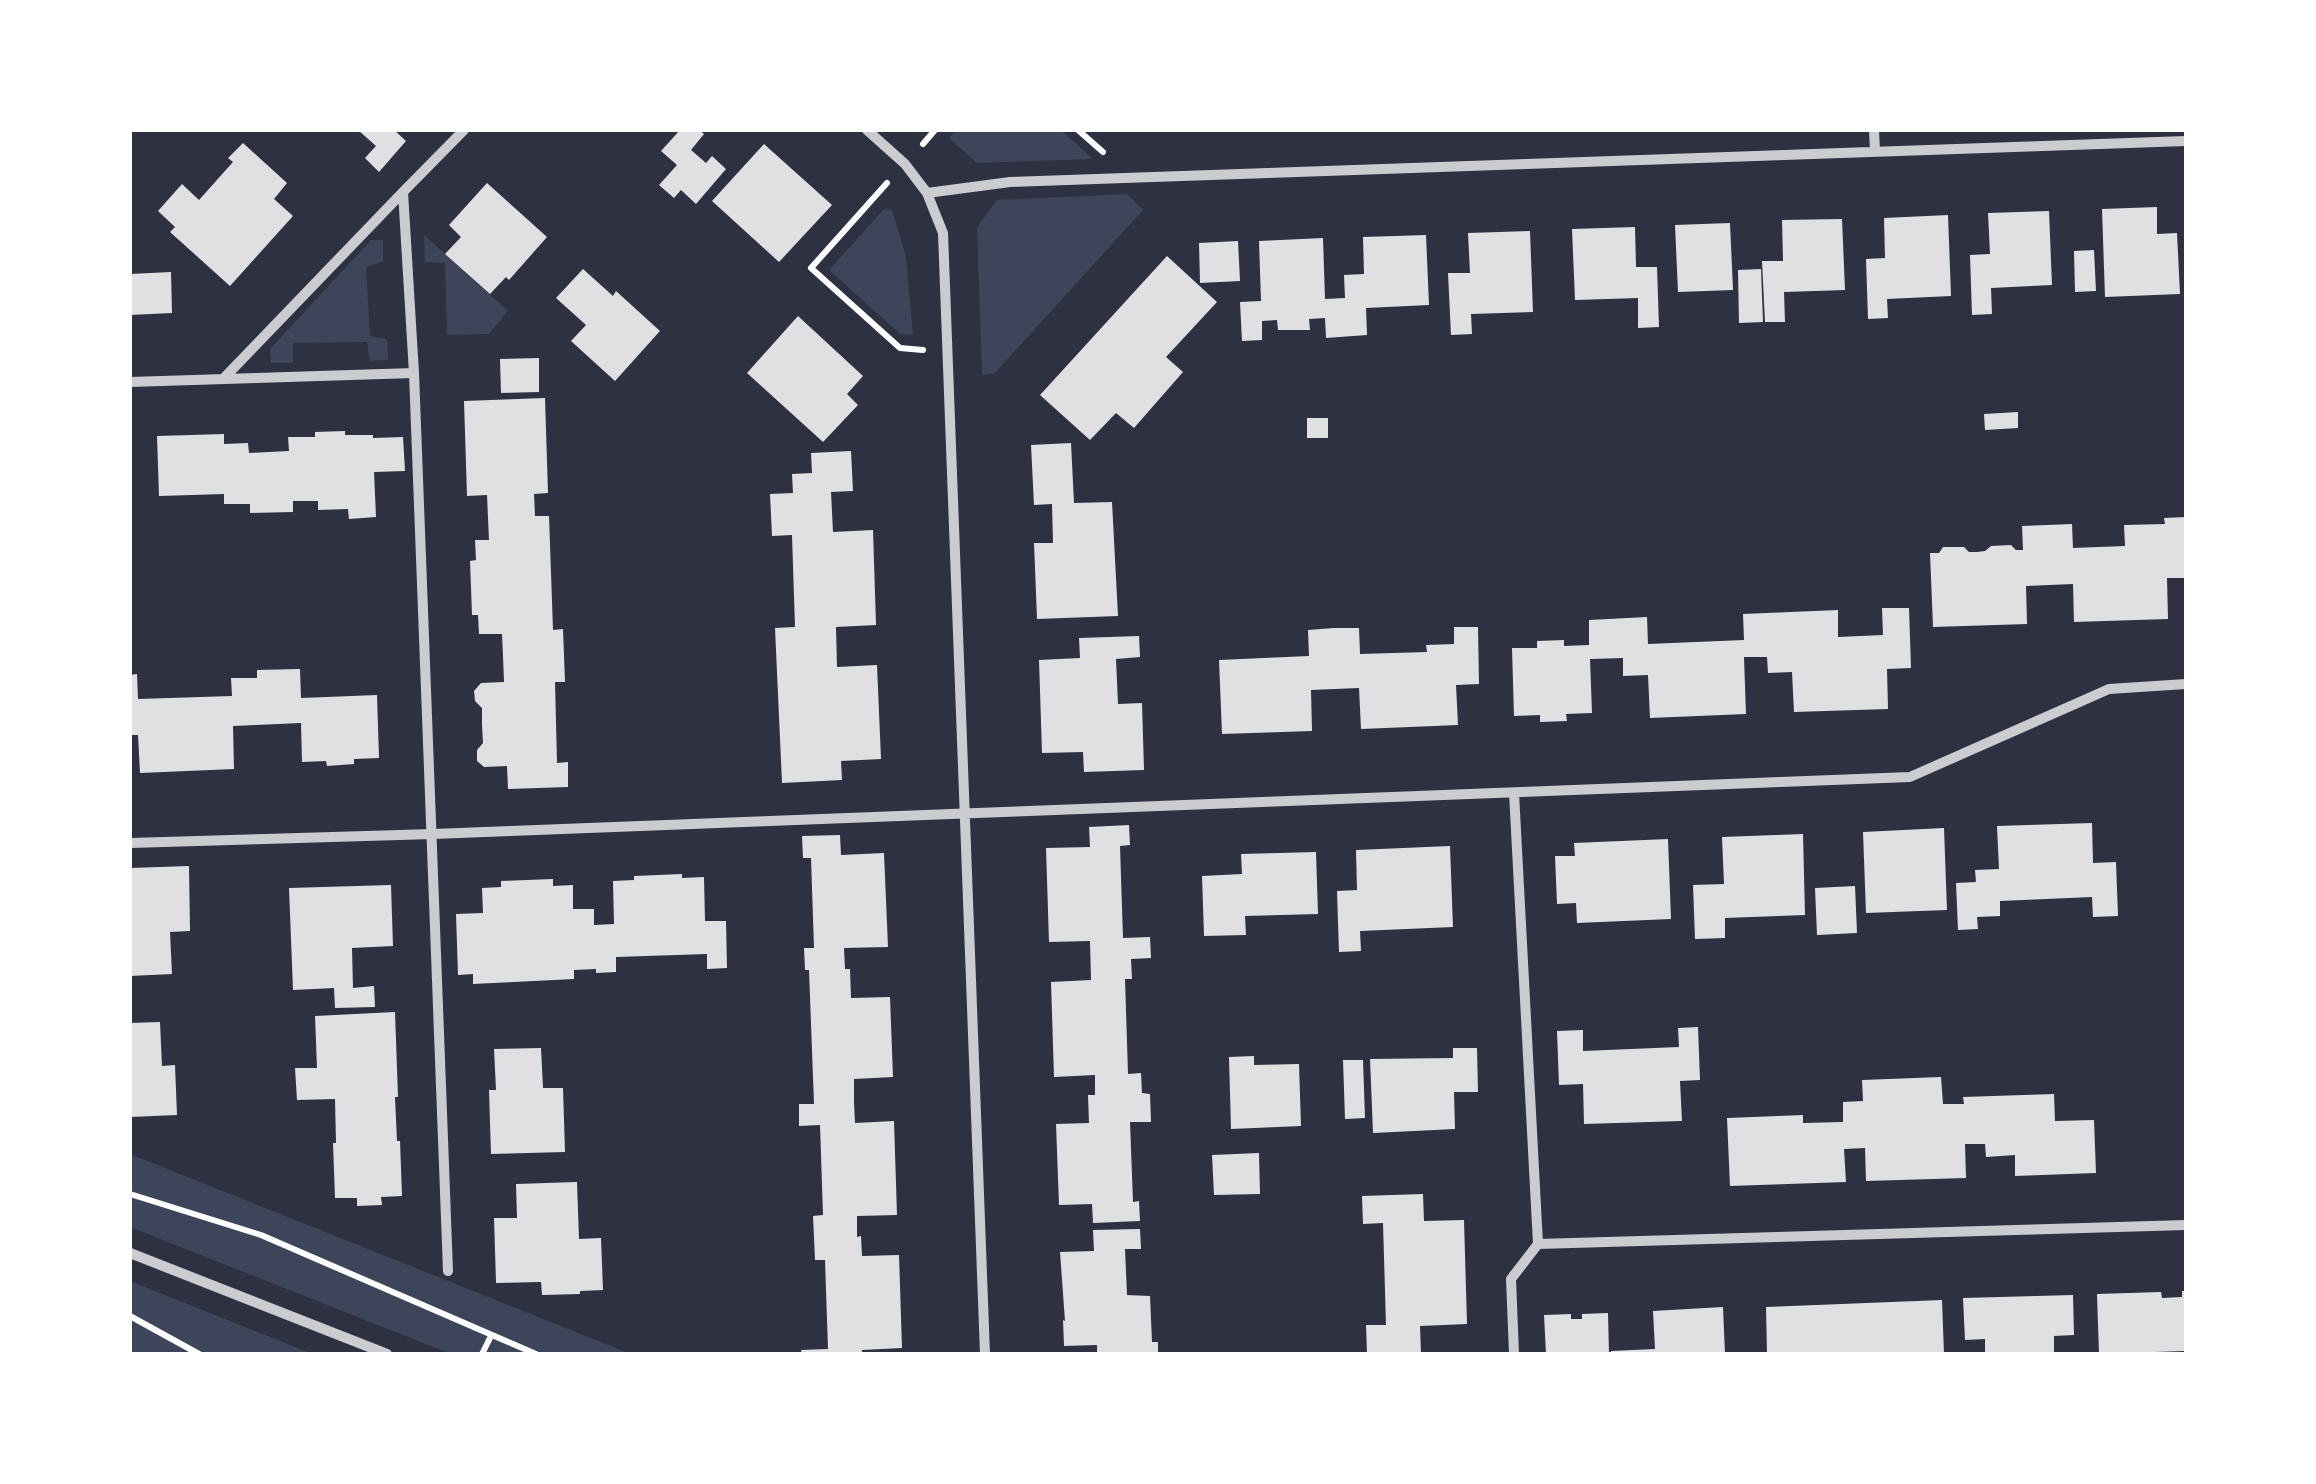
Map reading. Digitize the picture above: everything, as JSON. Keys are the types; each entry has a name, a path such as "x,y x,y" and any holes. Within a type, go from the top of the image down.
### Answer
{"street":[{"path":"224,378 464,130"},
{"path":"867,130 905,164 927,194 943,234 986,1354"},
{"path":"1874,130 1874,151"},
{"path":"927,194 1010,182 2186,141"},
{"path":"404,192 448,1271"},
{"path":"130,382 414,372"},
{"path":"130,843 1910,777 2109,690 2186,684"},
{"path":"1514,793 1538,1244 1511,1279 1514,1354"},
{"path":"1538,1244 2186,1225"},
{"path":"130,1254 386,1354"}],"path":[{"path":"905,164 811,268 900,348 948,351"},
{"path":"130,1194 261,1235 536,1354"},
{"path":"130,1316 199,1354"},
{"path":"482,1354 490,1336"}],"shaded area":[{"path":"956,130 1061,130 1093,159 977,163 949,138"},
{"path":"1127,194 1143,210 995,373 982,375 977,227 997,200"},
{"path":"884,209 892,210 906,256 913,335 900,334 829,270"},
{"path":"424,235 508,311 489,334 447,335 445,263 425,262"},
{"path":"371,240 383,240 383,261 366,267 370,336 387,339 388,360 370,361 367,342 293,343 293,363 271,363 270,349"},
{"path":"130,1154 631,1354 451,1354 130,1227"},
{"path":"130,1281 313,1354 130,1354"}],"building":[{"path":"358,130 394,130 406,141 379,172 365,158 376,146"},
{"path":"680,130 699,130 704,134 691,150 706,163 712,156 726,169 696,204 681,190 674,198 659,185 677,165 661,151"},
{"path":"243,143 287,183 274,199 293,216 230,286 170,232 175,227 158,211 182,184 199,200 233,162 228,158"},
{"path":"764,144 832,205 779,262 712,201"},
{"path":"487,183 547,237 509,280 506,277 490,294 445,254 461,237 449,225"},
{"path":"2157,207 2157,234 2177,233 2180,294 2105,297 2102,209"},
{"path":"2049,211 2052,285 1991,288 1992,314 1972,315 1970,255 1990,254 1988,213"},
{"path":"1948,215 1951,296 1887,299 1888,318 1868,319 1866,259 1885,258 1884,218"},
{"path":"1842,219 1845,290 1784,292 1785,322 1765,322 1762,261 1783,261 1782,220"},
{"path":"1730,223 1733,290 1678,292 1675,225"},
{"path":"1635,227 1636,267 1657,267 1659,327 1638,328 1638,298 1575,300 1572,229"},
{"path":"1530,231 1533,312 1471,314 1472,334 1451,335 1448,273 1470,273 1468,233"},
{"path":"1426,235 1429,305 1366,308 1367,335 1326,338 1325,318 1309,319 1310,330 1278,330 1277,320 1262,321 1262,340 1242,341 1240,302 1261,301 1259,241 1323,238 1325,299 1345,298 1344,275 1364,274 1363,237"},
{"path":"1238,241 1240,281 1200,283 1199,243"},
{"path":"2094,250 2096,291 2075,292 2074,251"},
{"path":"1167,256 1217,302 1166,357 1183,372 1134,428 1116,413 1090,440 1040,395"},
{"path":"583,269 613,296 616,291 660,331 615,381 571,341 586,325 556,298"},
{"path":"1761,269 1763,322 1739,323 1738,270"},
{"path":"171,272 172,313 130,315 130,274"},
{"path":"798,316 863,376 847,394 858,405 823,442 747,373"},
{"path":"539,358 539,392 501,393 500,359"},
{"path":"545,398 548,493 534,494 535,516 549,516 553,630 563,629 565,682 555,682 557,763 568,762 568,787 508,789 507,766 484,767 477,761 477,750 483,743 482,708 475,701 474,691 481,683 504,682 502,634 479,634 478,615 472,615 470,561 476,560 475,540 489,540 487,495 467,496 464,401"},
{"path":"2018,412 2018,428 1985,430 1984,414"},
{"path":"1307,418 1328,418 1328,438 1307,438"},
{"path":"345,431 345,435 373,438 403,437 405,471 374,472 376,517 349,519 348,509 318,510 318,501 293,501 293,512 250,513 250,504 224,504 224,494 159,496 157,436 224,434 224,444 248,443 249,453 289,451 288,437"},
{"path":"1071,443 1074,503 1112,502 1118,616 1037,619 1034,543 1053,543 1052,504 1034,505 1031,445"},
{"path":"851,451 853,491 831,492 833,532 873,530 876,625 836,627 837,667 877,665 881,759 841,761 842,780 782,783 775,628 795,627 792,535 772,536 770,494 793,493 792,474 812,473 811,453"},
{"path":"2186,517 2186,578 2167,578 2168,619 2074,622 2073,584 2026,586 2027,624 1933,627 1930,553 1939,553 1943,547 1964,547 1977,552 1991,546 2011,545 2023,550 2022,526 2072,524 2073,548 2125,546 2124,525 2165,524 2164,518"},
{"path":"1882,608 1909,608 1911,668 1887,669 1888,709 1794,712 1792,672 1768,673 1767,657 1744,657 1746,714 1650,718 1648,675 1623,676 1623,658 1590,659 1592,713 1566,714 1567,721 1540,722 1540,715 1514,716 1512,648 1537,648 1537,641 1564,640 1564,646 1589,645 1589,620 1647,617 1648,644 1744,640 1743,614 1838,610 1838,637 1883,635"},
{"path":"1454,627 1478,627 1479,684 1456,685 1458,725 1361,729 1359,688 1311,690 1312,731 1222,734 1219,660 1309,656 1308,630 1334,628 1359,628 1360,654 1427,652 1426,645 1454,644"},
{"path":"1139,636 1140,657 1116,659 1118,704 1142,703 1144,770 1084,772 1083,752 1042,753 1039,660 1080,658 1079,638"},
{"path":"300,669 301,698 377,695 379,758 327,766 326,761 302,762 301,723 233,726 234,769 140,773 138,735 130,735 130,675 137,674 138,699 232,696 231,678 257,678 257,670"},
{"path":"2092,823 2093,863 2116,862 2118,916 2093,917 2092,897 2000,901 2000,916 1977,917 1978,929 1958,930 1956,883 1976,882 1975,870 1999,869 1997,826"},
{"path":"1129,825 1130,845 1120,846 1123,938 1150,937 1151,958 1131,959 1132,979 1125,979 1128,1074 1141,1073 1142,1093 1150,1094 1151,1122 1130,1122 1133,1202 1139,1201 1140,1221 1093,1223 1092,1204 1059,1205 1056,1124 1089,1123 1088,1095 1095,1095 1095,1075 1054,1077 1051,982 1091,980 1090,941 1049,942 1046,848 1090,847 1089,827"},
{"path":"1944,828 1947,910 1866,913 1863,832"},
{"path":"1803,834 1805,915 1725,918 1725,938 1695,939 1693,885 1724,884 1722,837"},
{"path":"840,835 841,855 884,853 888,947 844,948 845,969 850,969 851,998 890,997 893,1077 854,1079 854,1102 855,1123 894,1121 897,1215 857,1216 857,1237 861,1236 862,1256 899,1255 902,1348 862,1350 862,1354 802,1354 801,1350 828,1349 825,1260 815,1260 813,1216 823,1215 820,1125 799,1126 799,1104 814,1104 809,970 805,970 804,948 814,948 811,858 803,858 802,836"},
{"path":"1668,839 1671,919 1577,923 1576,903 1557,904 1555,856 1575,856 1574,843"},
{"path":"1450,846 1453,927 1360,931 1361,951 1339,952 1337,891 1357,890 1356,850"},
{"path":"1316,852 1318,914 1245,916 1246,935 1204,936 1202,876 1242,874 1241,854"},
{"path":"189,866 190,931 170,932 172,974 130,976 130,868"},
{"path":"682,874 682,878 704,877 705,921 726,921 727,968 707,969 707,954 616,957 616,972 574,970 574,979 473,984 473,974 458,975 456,914 483,913 482,888 501,887 501,881 553,879 553,886 573,885 573,909 594,909 594,925 614,924 613,881"},
{"path":"391,885 393,946 352,948 353,988 374,986 375,1007 335,1008 334,988 293,990 289,888"},
{"path":"1855,886 1857,933 1817,935 1815,888"},
{"path":"395,1012 395,1097 402,1196 381,1197 382,1205 357,1206 357,1198 335,1198 335,1099 297,1100 295,1068 317,1068 315,1016"},
{"path":"160,1022 162,1066 175,1065 177,1115 130,1117 130,1023"},
{"path":"1698,1027 1700,1080 1680,1081 1682,1121 1584,1124 1583,1084 1559,1085 1557,1031 1583,1030 1583,1051 1679,1047 1678,1028"},
{"path":"541,1048 543,1088 563,1088 565,1152 491,1154 489,1090 496,1090 494,1049"},
{"path":"1453,1048 1477,1048 1478,1092 1454,1092 1455,1129 1373,1133 1370,1059 1453,1058"},
{"path":"1254,1056 1254,1065 1299,1064 1301,1126 1231,1129 1229,1057"},
{"path":"1343,1060 1363,1060 1365,1118 1345,1119"},
{"path":"1941,1077 1943,1104 1964,1104 1963,1097 2054,1094 2055,1121 2094,1120 2096,1173 2015,1176 2015,1155 1986,1157 1985,1144 1965,1144 1966,1178 1866,1181 1865,1148 1844,1149 1846,1182 1730,1186 1727,1118 1803,1115 1803,1123 1843,1122 1843,1102 1863,1101 1862,1080"},
{"path":"1259,1153 1260,1194 1214,1195 1212,1155"},
{"path":"577,1182 579,1239 601,1238 603,1290 542,1295 541,1282 496,1283 494,1218 517,1218 516,1184"},
{"path":"1423,1194 1424,1221 1464,1220 1467,1324 1420,1326 1421,1354 1367,1354 1366,1325 1386,1325 1383,1223 1363,1224 1362,1196"},
{"path":"1140,1229 1141,1249 1125,1249 1127,1295 1150,1296 1152,1342 1158,1342 1158,1354 1097,1354 1097,1345 1064,1346 1060,1252 1094,1251 1093,1230"},
{"path":"2182,1291 2186,1291 2184,1351 2099,1354 2097,1294 2161,1292 2162,1298 2182,1297"},
{"path":"2073,1295 2074,1335 2054,1336 2054,1354 1985,1354 1985,1339 1965,1340 1963,1298"},
{"path":"1942,1300 1944,1354 1767,1354 1766,1307"},
{"path":"1723,1307 1725,1354 1611,1354 1655,1349 1653,1311"},
{"path":"1608,1313 1609,1354 1546,1354 1544,1315 1571,1314 1571,1319 1582,1319 1582,1314"}]}
